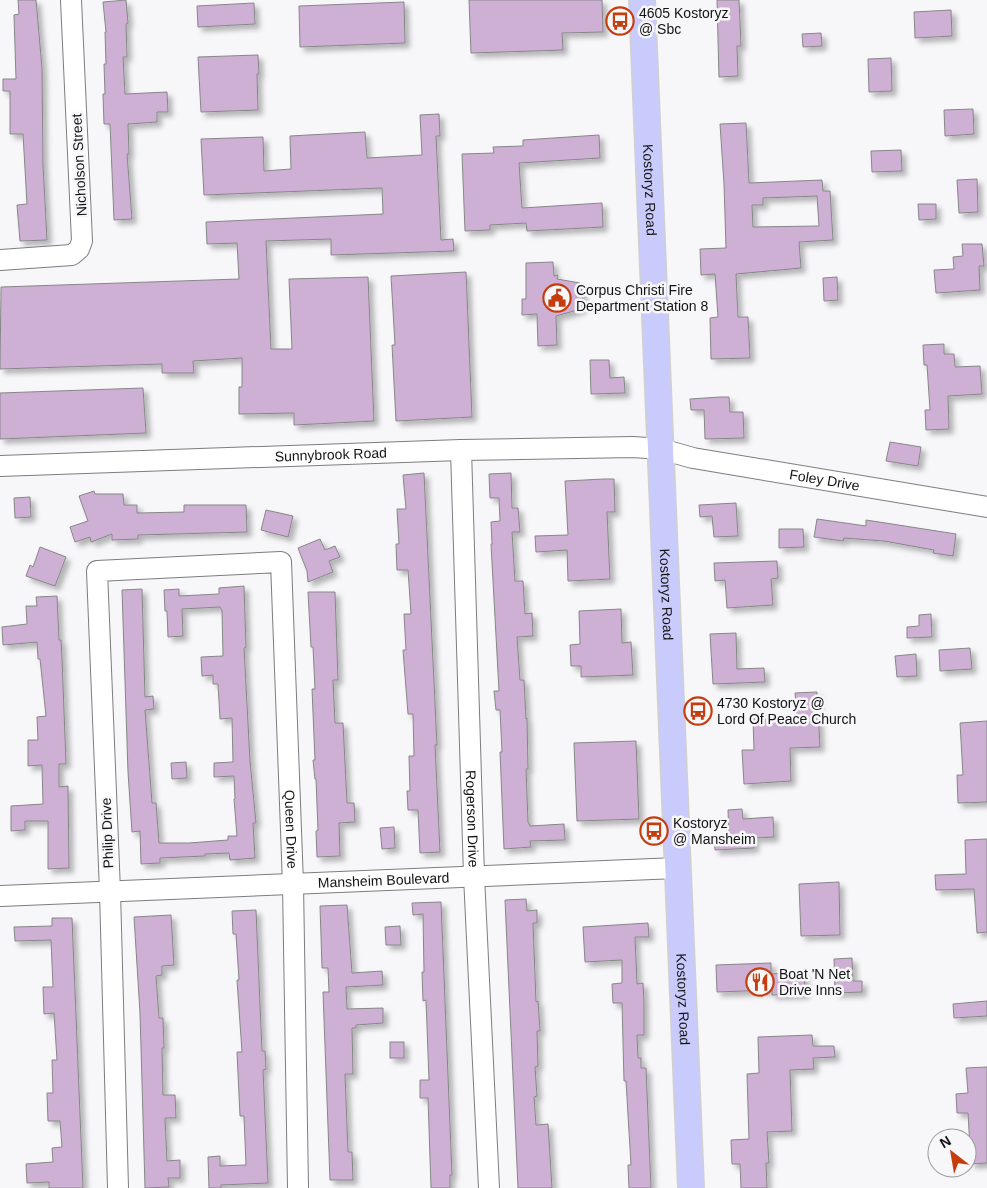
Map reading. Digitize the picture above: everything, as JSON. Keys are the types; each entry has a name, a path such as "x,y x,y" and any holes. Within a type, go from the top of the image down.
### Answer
{"main road":[{"name":"Kostoryz Road","path":"642,0 690,1188"}],"street":[{"name":"Nicholson Street","path":"0,260 72,254 79,250 82,241 71,0"},
{"name":"Sunnybrook Road","path":"0,466 461,450 633,447 661,449"},
{"name":"Foley Drive","path":"661,449 693,458 987,507"},
{"name":"Rogerson Drive","path":"461,450 474,876 489,1188"},
{"name":"Queen Drive","path":"189,568 281,562 292,884 298,1188"},
{"name":"Philip Drive","path":"118,1188 110,891 97,571 189,568"},
{"name":"Mansheim Boulevard","path":"0,896 677,868"}],"building":[{"path":"18,0 36,0 42,68 43,165 47,240 20,241 17,205 27,204 23,134 10,134 10,91 3,91 3,79 16,79 14,15 19,14"},
{"path":"126,0 128,23 126,24 127,57 123,57 125,94 167,92 168,112 157,112 157,122 128,124 129,154 127,154 132,219 114,220 110,124 104,124 103,94 105,94 106,32 103,2"},
{"path":"469,0 602,0 603,32 562,33 563,50 471,53"},
{"path":"717,0 739,0 741,46 737,46 738,76 719,77"},
{"path":"404,2 405,43 300,47 299,6"},
{"path":"254,3 255,24 198,27 197,6"},
{"path":"951,10 952,36 915,38 914,12"},
{"path":"821,33 822,46 803,47 802,34"},
{"path":"258,55 258,110 201,112 198,57"},
{"path":"891,58 892,91 869,92 868,59"},
{"path":"973,109 974,134 945,136 944,110"},
{"path":"439,114 440,136 436,136 441,240 453,239 454,251 331,255 331,239 266,241 271,349 292,349 289,279 368,277 374,421 294,425 294,413 239,414 239,387 242,387 242,358 193,361 194,373 162,373 162,364 0,369 1,287 239,279 237,243 207,244 206,222 383,214 382,188 204,195 201,139 263,137 264,171 291,169 290,136 365,132 367,158 422,155 420,115"},
{"path":"746,123 749,183 822,180 823,191 830,191 833,240 799,242 801,268 736,274 738,317 748,317 750,358 711,359 710,318 718,317 715,274 701,275 700,249 726,248 720,124","holes":["817,196 819,226 753,227 752,205 763,205 763,198"]},
{"path":"599,135 600,158 519,163 522,208 602,203 603,227 527,231 526,223 490,225 490,230 465,231 462,154 494,153 493,147 523,146 523,140"},
{"path":"901,150 902,171 872,172 871,151"},
{"path":"977,179 978,212 959,213 957,180"},
{"path":"918,204 936,204 936,219 919,220"},
{"path":"962,244 982,244 984,266 979,266 980,290 936,293 934,270 954,269 953,257 963,256"},
{"path":"553,262 554,276 558,275 557,279 580,283 583,296 581,309 556,316 557,345 538,346 537,314 522,315 522,299 526,299 526,263"},
{"path":"466,272 472,417 396,421 392,345 395,345 391,276"},
{"path":"837,277 838,300 824,301 823,278"},
{"path":"944,344 944,354 954,354 955,367 980,366 982,394 948,396 949,429 926,430 925,410 930,410 927,365 924,365 923,345"},
{"path":"590,360 609,360 610,378 624,377 625,393 591,394"},
{"path":"143,388 146,433 0,439 0,393"},
{"path":"729,397 730,412 743,412 744,438 705,439 704,410 691,410 690,399"},
{"path":"890,442 921,447 918,466 886,461"},
{"path":"424,473 437,745 435,745 440,852 420,853 418,810 408,810 407,791 410,791 409,756 414,756 413,714 408,714 403,650 406,650 404,614 411,614 408,570 397,570 396,544 399,544 397,509 406,509 403,475"},
{"path":"511,473 512,508 518,508 520,532 512,532 515,581 523,581 525,614 532,613 533,636 517,637 520,680 524,680 527,718 528,822 530,826 564,824 565,840 530,841 531,847 504,849 500,710 496,710 494,691 499,691 491,544 491,522 500,521 499,498 490,498 489,474"},
{"path":"614,479 615,512 607,512 610,579 568,581 567,550 536,552 535,536 568,535 565,481"},
{"path":"94,491 95,494 123,494 124,505 137,505 137,513 184,512 184,505 246,505 247,532 138,535 138,539 112,540 112,534 91,542 90,537 75,542 70,527 88,521 79,496"},
{"path":"30,497 31,517 15,518 14,498"},
{"path":"736,503 738,536 714,537 712,516 700,517 699,505"},
{"path":"266,510 293,516 288,537 261,530"},
{"path":"817,519 866,526 866,520 956,534 953,556 933,553 934,550 884,541 844,538 843,541 814,537"},
{"path":"779,529 803,529 804,547 779,548"},
{"path":"320,539 325,550 335,546 340,557 329,561 333,572 308,582 307,571 298,548"},
{"path":"40,547 66,557 55,586 26,576 30,565 33,567"},
{"path":"777,561 778,578 771,579 773,605 727,608 725,580 715,581 714,563"},
{"path":"244,586 246,647 244,648 250,761 256,823 253,823 255,858 230,860 229,853 205,854 205,856 160,858 160,863 141,864 140,831 132,832 128,772 122,590 142,589 145,697 153,696 154,709 145,710 152,803 156,803 159,843 189,843 228,840 228,836 237,836 234,776 214,777 214,763 233,762 232,718 220,719 218,684 213,684 213,675 202,676 201,657 223,656 222,611 220,607 182,609 183,636 168,637 164,590 179,589 179,596 219,594 219,588"},
{"path":"308,592 335,592 338,680 333,680 335,723 343,723 347,803 354,803 355,822 339,823 340,856 317,857 316,831 318,830 316,779 313,760 315,760 312,689 315,689"},
{"path":"57,596 59,640 61,640 62,658 66,764 59,764 59,787 68,786 69,868 48,869 48,821 25,821 25,830 11,831 11,806 43,804 42,765 28,766 28,740 38,740 37,717 46,716 37,642 3,645 2,627 27,624 26,606 37,606 36,597"},
{"path":"621,609 622,643 631,642 633,675 581,677 581,666 571,666 570,645 580,644 579,611"},
{"path":"931,614 932,637 907,638 907,627 919,626 919,615"},
{"path":"736,633 737,669 764,668 765,682 713,684 710,634"},
{"path":"970,648 972,669 940,671 939,650"},
{"path":"916,654 917,676 897,677 895,656"},
{"path":"817,692 820,747 790,748 791,781 744,784 742,750 754,750 753,719 797,716 795,693"},
{"path":"987,721 987,802 958,803 957,775 963,775 960,723"},
{"path":"636,741 639,819 577,821 574,743"},
{"path":"186,762 187,778 172,779 171,763"},
{"path":"742,809 743,819 773,817 774,837 754,838 754,848 715,850 714,837 729,836 728,810"},
{"path":"394,827 395,848 382,849 380,828"},
{"path":"987,839 987,932 977,933 974,889 936,890 935,875 966,874 965,840"},
{"path":"839,882 840,935 801,936 799,884"},
{"path":"526,899 527,911 537,910 537,923 533,923 536,1002 538,1001 540,1031 537,1031 538,1066 535,1067 537,1096 534,1097 536,1125 548,1124 552,1188 518,1188 505,900"},
{"path":"441,902 452,1175 450,1175 450,1188 431,1188 428,1098 420,1098 420,1080 429,1080 426,1000 423,1001 423,914 413,915 412,903"},
{"path":"347,905 352,973 382,971 383,985 346,987 347,1009 383,1008 383,1023 356,1025 356,1028 352,1028 353,1074 345,1074 348,1152 352,1152 353,1180 330,1180 323,992 329,992 328,968 322,968 320,906"},
{"path":"256,910 262,1051 265,1051 266,1069 263,1070 268,1183 221,1185 221,1188 209,1188 208,1157 220,1156 220,1166 246,1165 244,1116 240,1116 237,1052 242,1052 236,934 233,934 232,911"},
{"path":"171,915 174,965 162,966 162,975 156,976 159,1018 163,1018 163,1095 175,1095 176,1118 165,1118 167,1161 180,1160 180,1178 168,1178 169,1187 145,1188 140,1013 134,917"},
{"path":"52,918 72,918 83,1188 49,1188 49,1182 27,1183 26,1164 53,1162 52,1148 62,1147 60,1121 48,1121 47,1093 53,1093 52,1060 57,1060 54,1013 44,1014 43,987 53,987 51,940 15,941 14,927 52,926"},
{"path":"648,923 649,937 635,937 637,984 643,983 644,1035 637,1035 638,1058 641,1058 641,1068 646,1068 651,1188 629,1188 628,1165 631,1165 626,1081 624,1081 622,1003 613,1003 612,984 622,983 622,960 585,962 583,927"},
{"path":"400,926 401,945 386,945 385,927"},
{"path":"852,958 853,981 862,981 862,992 835,993 834,959"},
{"name":"Boat 'N Net Drive Inns","path":"771,963 771,974 804,972 805,994 772,995 772,990 717,992 716,965"},
{"path":"987,1001 987,1016 954,1018 953,1004"},
{"path":"812,1035 813,1046 834,1046 835,1057 813,1058 814,1069 790,1070 792,1131 767,1132 769,1163 766,1163 767,1188 741,1188 740,1164 732,1164 731,1140 749,1139 747,1074 759,1073 758,1037"},
{"path":"390,1042 404,1042 404,1058 390,1058"},
{"path":"987,1067 987,1163 977,1164 977,1128 969,1128 968,1113 957,1113 956,1094 968,1093 966,1068"}],"place":[{"name":"4605 Kostoryz @ Sbc","path":"620,21"},
{"name":"Corpus Christi Fire Department Station 8","path":"557,298"},
{"name":"4730 Kostoryz @ Lord Of Peace Church","path":"698,711"},
{"name":"Kostoryz @ Mansheim","path":"654,831"},
{"name":"Boat 'N Net Drive Inns","path":"760,982"}]}
